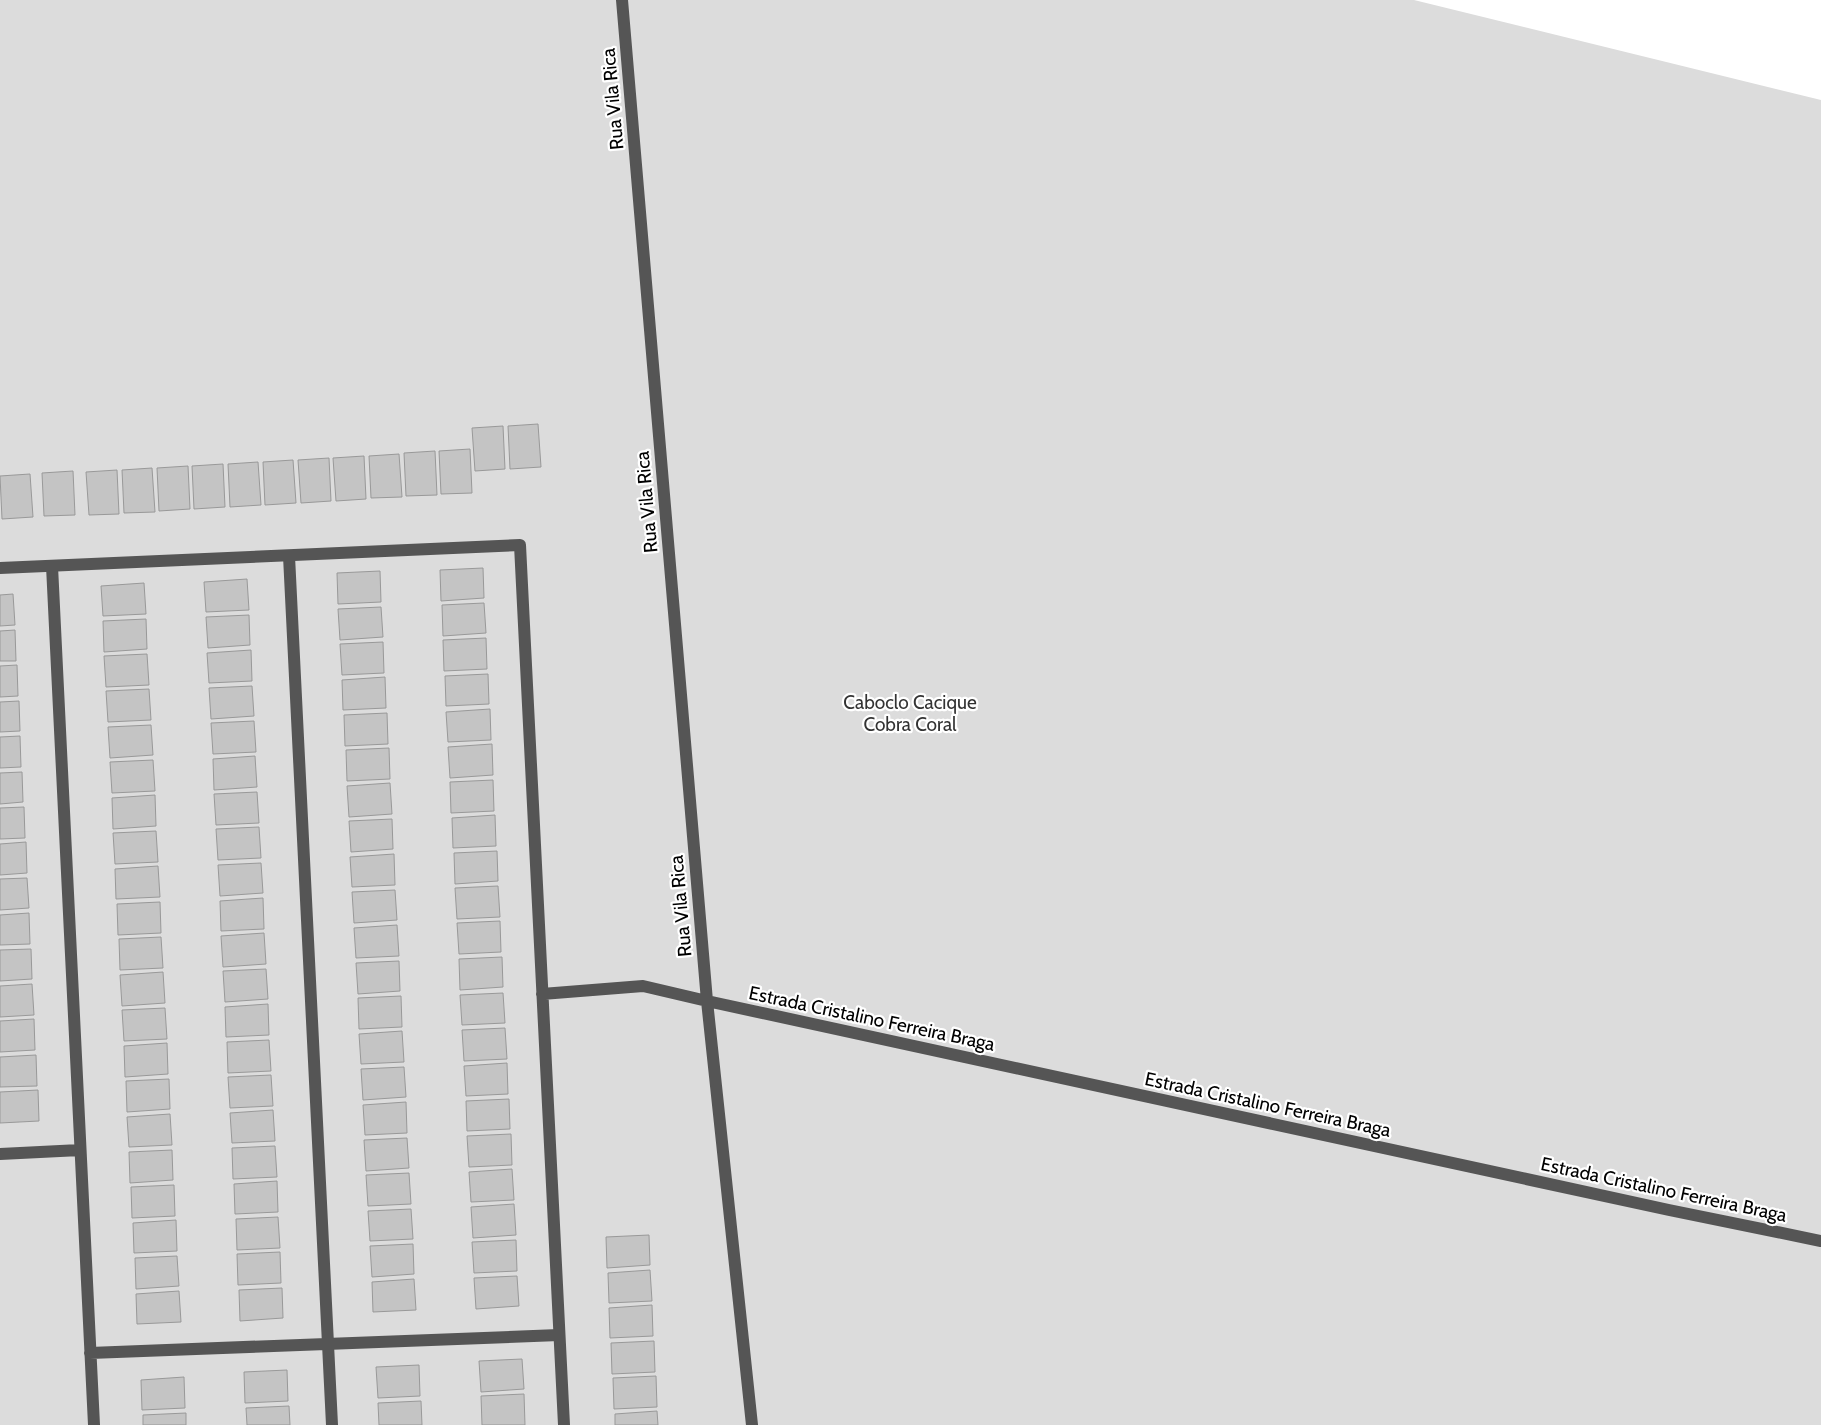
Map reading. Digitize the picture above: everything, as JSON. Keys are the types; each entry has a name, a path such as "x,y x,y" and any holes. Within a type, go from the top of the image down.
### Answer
{"street":[{"name":"Rua Vila Rica","path":"622,0 707,1001 752,1425"},
{"path":"0,568 520,545 564,1425"},
{"path":"289,556 332,1425"},
{"path":"52,566 94,1425"},
{"name":"Estrada Cristalino Ferreira Braga","path":"542,994 643,986 1669,1210 1821,1241"},
{"path":"0,1154 80,1150"},
{"path":"90,1353 560,1334"}],"green space":[{"name":"Caboclo Cacique Cobra Coral","path":"0,0 1414,0 1821,100 1821,1425 0,1425"}],"building":[{"path":"538,424 541,467 510,469 508,426"},
{"path":"503,426 505,469 475,471 472,428"},
{"path":"470,449 472,493 441,494 439,451"},
{"path":"435,451 437,495 406,496 404,453"},
{"path":"399,454 402,497 371,498 369,456"},
{"path":"364,456 366,499 336,501 333,458"},
{"path":"329,458 331,501 301,503 298,460"},
{"path":"293,460 296,503 265,505 263,462"},
{"path":"258,462 261,505 230,507 228,464"},
{"path":"223,464 225,507 194,509 192,466"},
{"path":"188,466 190,509 159,511 157,468"},
{"path":"152,468 155,512 124,513 122,470"},
{"path":"117,470 119,514 89,515 86,472"},
{"path":"73,471 75,515 44,516 42,473"},
{"path":"30,474 33,517 2,519 0,476"},
{"path":"483,568 484,598 441,601 440,570"},
{"path":"380,571 381,602 338,604 337,573"},
{"path":"247,579 249,610 206,612 204,582"},
{"path":"144,583 146,614 103,616 101,586"},
{"path":"13,594 15,625 0,626 0,595"},
{"path":"484,603 486,633 443,636 442,605"},
{"path":"381,607 383,637 340,640 338,609"},
{"path":"249,615 250,645 208,648 206,617"},
{"path":"146,619 147,649 104,652 103,621"},
{"path":"15,630 16,661 0,661 0,631"},
{"path":"486,638 487,669 444,671 443,640"},
{"path":"383,642 384,673 342,675 340,644"},
{"path":"251,650 252,681 209,683 207,653"},
{"path":"147,654 149,685 106,687 104,656"},
{"path":"17,665 18,696 0,697 0,666"},
{"path":"488,674 489,704 446,706 445,676"},
{"path":"385,677 386,708 343,710 342,680"},
{"path":"252,686 254,716 211,719 209,688"},
{"path":"149,689 151,720 108,722 106,691"},
{"path":"19,701 20,731 0,732 0,702"},
{"path":"490,709 491,740 448,742 446,712"},
{"path":"387,713 388,744 345,746 344,715"},
{"path":"254,721 256,752 213,754 211,723"},
{"path":"151,725 153,755 110,758 108,727"},
{"path":"20,736 21,767 0,768 0,737"},
{"path":"492,744 493,775 450,778 448,747"},
{"path":"389,748 390,779 347,781 346,750"},
{"path":"255,756 257,787 214,790 213,759"},
{"path":"153,760 155,791 112,793 110,762"},
{"path":"22,772 23,802 0,804 0,773"},
{"path":"493,780 494,811 451,813 450,782"},
{"path":"390,783 392,814 349,817 347,786"},
{"path":"257,792 259,823 216,825 214,794"},
{"path":"155,795 156,826 113,829 112,798"},
{"path":"24,807 25,838 0,839 0,808"},
{"path":"495,815 496,846 453,848 452,818"},
{"path":"392,819 393,849 351,852 349,821"},
{"path":"259,827 261,858 218,860 216,829"},
{"path":"156,831 158,862 115,864 113,833"},
{"path":"26,842 27,873 0,875 0,844"},
{"path":"497,851 498,881 455,884 454,853"},
{"path":"394,854 395,885 352,887 350,857"},
{"path":"261,863 263,893 220,896 218,865"},
{"path":"158,866 160,897 116,899 115,869"},
{"path":"27,878 29,908 0,910 0,879"},
{"path":"498,886 500,917 457,919 455,888"},
{"path":"395,890 397,920 354,923 352,892"},
{"path":"263,898 264,929 221,931 220,901"},
{"path":"160,902 161,933 118,935 117,904"},
{"path":"29,913 30,944 0,945 0,915"},
{"path":"500,921 501,952 459,954 457,923"},
{"path":"397,925 399,956 356,958 354,928"},
{"path":"264,933 266,964 223,967 221,936"},
{"path":"161,937 163,968 120,970 119,939"},
{"path":"31,949 32,979 0,981 0,950"},
{"path":"502,957 503,987 460,990 459,959"},
{"path":"399,961 400,991 358,994 356,963"},
{"path":"266,969 268,999 225,1002 223,971"},
{"path":"163,972 165,1003 122,1006 120,975"},
{"path":"32,984 34,1015 0,1017 0,986"},
{"path":"503,993 505,1023 462,1025 460,995"},
{"path":"401,996 402,1027 359,1029 358,998"},
{"path":"268,1004 269,1035 226,1037 225,1007"},
{"path":"165,1008 167,1039 124,1041 122,1010"},
{"path":"34,1019 35,1050 0,1052 0,1021"},
{"path":"505,1028 507,1059 464,1061 462,1030"},
{"path":"402,1031 404,1062 361,1064 359,1034"},
{"path":"269,1040 271,1071 228,1073 227,1042"},
{"path":"167,1043 168,1074 125,1077 124,1046"},
{"path":"36,1055 37,1086 0,1087 0,1057"},
{"path":"507,1063 508,1094 466,1096 464,1066"},
{"path":"404,1067 406,1097 363,1100 361,1069"},
{"path":"271,1075 273,1106 230,1108 228,1077"},
{"path":"169,1079 170,1109 127,1112 126,1081"},
{"path":"38,1090 39,1121 0,1123 0,1092"},
{"path":"509,1099 510,1129 467,1131 466,1101"},
{"path":"406,1102 407,1133 365,1135 363,1105"},
{"path":"273,1110 275,1141 232,1143 230,1113"},
{"path":"170,1114 172,1145 129,1147 127,1117"},
{"path":"511,1134 512,1165 469,1167 467,1136"},
{"path":"407,1138 409,1168 366,1171 364,1140"},
{"path":"275,1146 277,1177 233,1179 232,1148"},
{"path":"172,1150 173,1180 130,1183 129,1152"},
{"path":"512,1169 514,1200 471,1202 469,1172"},
{"path":"409,1173 411,1204 368,1206 366,1175"},
{"path":"277,1181 278,1212 235,1214 234,1184"},
{"path":"174,1185 175,1216 132,1218 131,1187"},
{"path":"514,1204 516,1235 473,1238 471,1207"},
{"path":"411,1209 413,1239 370,1241 368,1211"},
{"path":"278,1217 280,1248 237,1250 236,1219"},
{"path":"176,1220 177,1251 134,1253 133,1223"},
{"path":"649,1235 650,1265 607,1268 606,1237"},
{"path":"516,1240 517,1271 474,1273 472,1242"},
{"path":"413,1244 414,1274 372,1277 370,1246"},
{"path":"280,1252 281,1283 238,1285 237,1254"},
{"path":"177,1256 179,1286 136,1289 135,1258"},
{"path":"650,1270 652,1301 609,1303 608,1273"},
{"path":"517,1276 519,1306 476,1309 474,1278"},
{"path":"414,1279 416,1310 373,1312 372,1282"},
{"path":"282,1288 283,1318 240,1321 239,1290"},
{"path":"179,1291 181,1322 137,1324 136,1294"},
{"path":"652,1305 653,1336 610,1338 609,1308"},
{"path":"654,1341 655,1372 612,1374 611,1343"},
{"path":"522,1359 524,1389 481,1392 479,1361"},
{"path":"419,1365 420,1396 378,1398 376,1367"},
{"path":"287,1370 288,1401 245,1403 244,1372"},
{"path":"656,1376 657,1407 614,1409 613,1378"},
{"path":"184,1377 185,1408 142,1410 141,1380"},
{"path":"524,1394 525,1425 482,1425 481,1396"},
{"path":"421,1401 422,1425 379,1425 378,1403"},
{"path":"289,1406 290,1425 247,1425 246,1408"},
{"path":"657,1411 658,1425 615,1425 615,1414"},
{"path":"186,1413 186,1425 143,1425 143,1415"}]}
